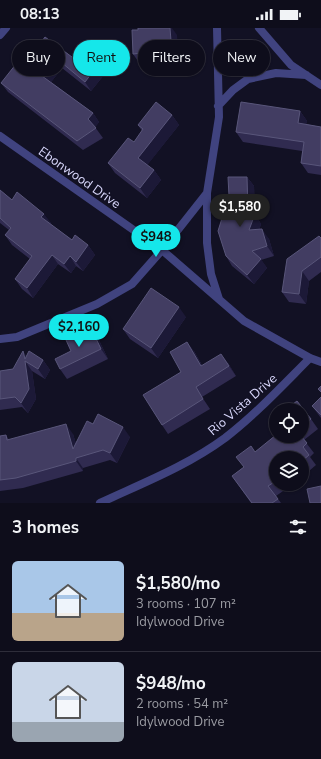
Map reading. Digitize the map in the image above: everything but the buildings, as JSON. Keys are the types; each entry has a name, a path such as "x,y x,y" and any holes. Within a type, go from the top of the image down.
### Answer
{"street":[{"path":"0,35 6,28"},
{"path":"216,28 219,117 208,193 207,243 211,274 220,300"},
{"path":"259,28 291,65 321,85"},
{"path":"218,106 233,90 248,79 276,73 306,75"},
{"name":"Ebonwood Drive","path":"0,136 162,250 244,321 310,358 321,362"},
{"path":"0,339 17,337 97,304 132,284 162,250 208,193"},
{"name":"Rio Vista Drive","path":"100,503 180,466 224,438 259,409 310,358"}]}
